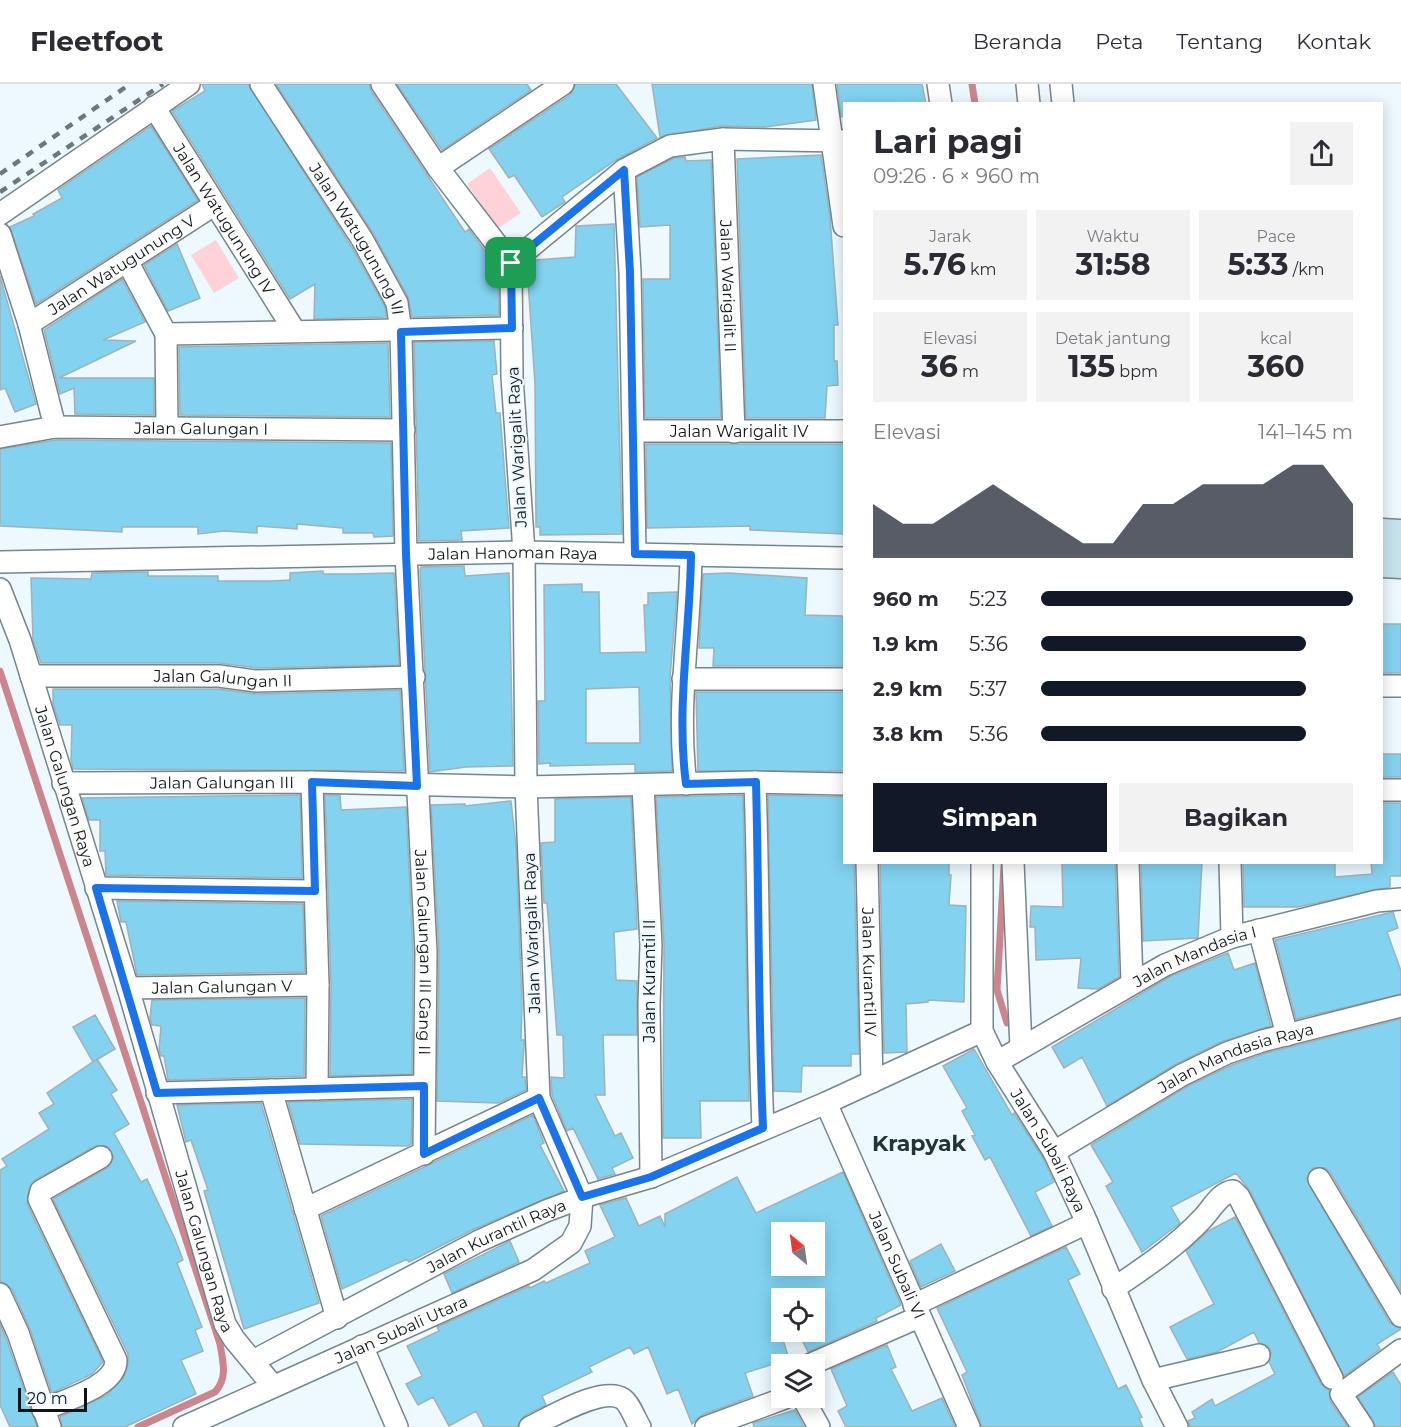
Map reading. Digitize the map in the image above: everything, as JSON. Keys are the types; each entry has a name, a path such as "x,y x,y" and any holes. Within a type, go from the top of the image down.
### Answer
{"street":[{"path":"0,214 189,84"},
{"name":"Jalan Watugunung III","path":"261,84 291,126 362,239 397,303 401,332 406,554"},
{"path":"382,84 438,168 511,263 624,170 670,146 723,139 838,142"},
{"path":"438,168 563,84"},
{"path":"824,84 838,142 843,212"},
{"path":"938,84 941,102"},
{"path":"1028,84 1029,102"},
{"path":"1061,84 1063,102"},
{"name":"Jalan Watugunung IV","path":"154,107 294,330"},
{"name":"Jalan Warigalit II","path":"723,139 734,432"},
{"path":"624,170 635,554"},
{"name":"Jalan Watugunung V","path":"29,324 214,205"},
{"name":"Jalan Watugunung V","path":"0,234 29,324 55,428"},
{"path":"127,261 166,334 167,427"},
{"name":"Jalan Warigalit Raya","path":"511,263 512,377 524,552 526,787 539,1098 582,1197"},
{"path":"166,334 294,330 401,332 512,328"},
{"name":"Jalan Galungan I","path":"0,437 55,428 404,430"},
{"name":"Jalan Warigalit IV","path":"633,431 843,431"},
{"path":"1383,534 1401,535"},
{"name":"Jalan Hanoman Raya","path":"0,562 524,552 843,558"},
{"path":"406,554 414,677 417,786"},
{"path":"686,784 681,748 691,555"},
{"path":"1383,561 1401,563"},
{"name":"Jalan Galungan Raya","path":"0,589 31,676 128,988 225,1324 234,1339 273,1386"},
{"name":"Jalan Galungan II","path":"31,676 219,676 256,681 414,677"},
{"path":"683,679 843,679"},
{"path":"1383,686 1401,686"},
{"path":"312,782 318,985 317,1089"},
{"name":"Jalan Galungan III","path":"63,783 312,782 526,787 756,782 843,784"},
{"path":"756,782 760,920 758,1010 763,1128"},
{"name":"Jalan Galungan III Gang II","path":"417,786 426,952 424,1154"},
{"name":"Jalan Kurantil II","path":"643,786 651,945 648,1005 651,1177"},
{"path":"1383,790 1401,790"},
{"name":"Jalan Kurantil IV","path":"867,864 873,1082"},
{"name":"Jalan Subali Raya","path":"982,864 982,1031 1010,1054 1057,1150 1113,1289 1153,1380 1177,1427"},
{"path":"1010,1054 1013,864"},
{"path":"1128,864 1132,983"},
{"path":"1230,864 1232,937"},
{"path":"96,888 315,891"},
{"name":"Jalan Mandasia I","path":"1010,1054 1165,965 1232,937 1377,901 1401,899"},
{"path":"1259,930 1287,1035"},
{"name":"Jalan Galungan V","path":"128,988 318,985"},
{"name":"Jalan Mandasia Raya","path":"1057,1150 1182,1075 1227,1053 1401,1006"},
{"name":"Jalan Kurantil Raya","path":"253,1361 338,1318 479,1241 582,1197 651,1177 873,1082 982,1031"},
{"path":"157,1093 424,1086"},
{"path":"271,1090 338,1318"},
{"path":"305,1209 539,1098"},
{"name":"Jalan Subali VI","path":"826,1102 969,1427"},
{"path":"0,1294 18,1333 46,1418 102,1384 113,1374 116,1360 39,1199 41,1191 101,1157"},
{"path":"1319,1179 1401,1316"},
{"path":"1113,1289 1166,1251 1195,1227 1224,1194 1233,1191 1239,1197 1332,1378"},
{"name":"Jalan Subali Utara","path":"184,1427 533,1270 552,1259 571,1243 580,1226 582,1197"},
{"path":"825,1357 1086,1223"},
{"path":"362,1346 397,1427"},
{"path":"1363,1427 1341,1394 1401,1350"},
{"path":"1153,1380 1258,1355"},
{"path":"531,1427 591,1399 614,1395 625,1400 640,1427"},
{"path":"706,1427 771,1403"},
{"path":"809,1408 819,1427"}],"shaded area":[{"path":"490,168 521,213 497,229 467,184"},
{"path":"216,240 239,278 214,293 191,255"}],"building":[{"path":"202,84 248,84 351,246 385,307 386,317 314,319 315,284 290,299 172,111 205,91"},
{"path":"276,84 369,84 371,91 465,232 469,229 498,269 499,315 412,317 408,297 373,233"},
{"path":"397,84 527,84 531,90 442,150"},
{"path":"576,84 616,84 657,138 616,160 562,197 565,202 542,217 514,175 509,178 489,149 570,95"},
{"path":"652,84 812,84 816,120 765,127 721,126 660,137"},
{"path":"837,84 922,84 926,102 843,102 843,116 841,117"},
{"path":"151,126 198,200 36,304 10,227 34,216 33,214 62,198 58,190"},
{"path":"821,155 830,217 838,325 834,325 834,361 837,361 838,385 827,386 825,418 746,418 737,159"},
{"path":"685,157 686,161 711,160 721,418 645,418 643,279 670,279 670,225 640,227 637,177 674,158"},
{"path":"614,224 622,534 540,535 540,527 536,527 535,384 527,266 535,260 575,257 576,226"},
{"path":"177,244 200,298 168,311 144,265"},
{"path":"0,276 36,404 15,412 5,388 0,390"},
{"path":"122,279 145,322 103,340 136,341 59,378 154,378 154,415 75,414 74,388 60,394 44,330"},
{"path":"494,341 497,374 492,375 496,413 500,413 509,528 461,531 462,540 419,541 414,342"},
{"path":"388,343 390,417 180,415 179,347"},
{"path":"56,440 391,443 393,536 374,537 373,533 343,533 343,528 297,524 297,529 257,526 257,533 224,531 198,534 198,527 122,527 122,532 0,526 0,449"},
{"path":"646,444 843,444 843,534 750,530 750,526 647,528"},
{"path":"464,566 465,576 509,573 513,766 466,767 430,772 420,570 421,567"},
{"path":"323,571 323,574 394,573 399,665 257,668 219,663 41,663 33,640 31,578 91,579 92,573 148,572 148,576 218,576 218,581 272,581 290,580 290,573"},
{"path":"729,573 807,578 805,615 843,616 843,666 713,666 714,648 699,648 703,574"},
{"path":"582,584 582,592 599,592 600,653 646,652 644,605 648,605 648,593 677,592 670,678 672,771 635,772 635,764 550,766 550,763 539,764 538,701 545,701 544,585","holes":["639,687 640,743 586,743 586,689"]},
{"path":"1383,624 1401,624 1401,673 1383,673"},
{"path":"53,689 218,689 256,694 400,690 404,771 73,769 72,725 60,725 53,704"},
{"path":"696,692 843,692 843,771 698,771"},
{"path":"1383,754 1401,754 1401,777 1383,777"},
{"path":"300,795 302,878 106,875 105,851 100,851 100,820 89,820 82,798"},
{"path":"325,795 340,795 341,810 406,807 413,952 412,1074 330,1076 331,985"},
{"path":"743,795 749,1101 700,1101 701,1138 663,1138 664,944 656,797"},
{"path":"768,795 843,797 843,864 854,864 859,1054 851,1054 851,1066 802,1066 801,1092 774,1091"},
{"path":"631,797 637,929 614,932 616,980 637,981 637,1035 603,1035 605,1095 595,1095 615,1136 621,1133 633,1158 612,1168 615,1174 598,1179 573,1128 567,1131 552,1095 551,1077 564,1078 563,1035 557,1035 547,903 544,903 541,843 555,842 555,799"},
{"path":"511,801 516,845 522,1005 521,1040 524,1040 522,1077 525,1077 526,1090 498,1103 437,1101 439,952 431,805 465,804 465,806"},
{"path":"1383,803 1401,803 1401,876 1390,876 1390,887 1298,907 1244,907 1243,864 1335,864 1335,877 1372,874 1371,864 1383,864"},
{"path":"880,864 949,864 949,875 951,875 949,905 966,906 964,1002 928,1000 928,1002 906,1004 907,1052 884,1053"},
{"path":"1062,864 1115,864 1119,977 1098,989 1078,988 1081,958 1036,960 1035,927 1030,927 1031,906 1063,907"},
{"path":"1141,864 1202,864 1198,938 1143,941"},
{"path":"117,901 303,904 305,972 137,975 126,922 121,922"},
{"path":"1393,912 1398,928 1387,932 1401,971 1401,994 1296,1019 1275,940"},
{"path":"1228,953 1234,970 1255,963 1271,1026 1221,1042 1176,1064 1107,1106 1082,1057 1064,1068 1052,1047 1171,976"},
{"path":"305,998 304,1076 168,1080 164,1056 161,1056 159,1050 161,1026 152,1025 150,1018 152,1000"},
{"path":"95,1015 115,1049 93,1062 73,1027"},
{"path":"1401,1019 1401,1291 1330,1172 1325,1168 1313,1168 1306,1179 1390,1323 1401,1329 1377,1344 1380,1349 1344,1376 1250,1191 1236,1173 1171,1207 1180,1223 1142,1252 1106,1186 1113,1182 1091,1145 1188,1086 1232,1065 1266,1053"},
{"path":"974,1049 1012,1115 1014,1113 1043,1158 1054,1182 1035,1192 1052,1226 1031,1236 990,1157 985,1160 972,1136 975,1135 962,1111 967,1108 943,1066"},
{"path":"97,1059 117,1090 111,1094 129,1124 114,1133 141,1182 147,1179 183,1260 177,1263 202,1327 195,1330 203,1351 181,1360 196,1394 125,1427 62,1427 60,1417 107,1395 124,1377 128,1363 128,1354 53,1199 107,1168 114,1157 107,1146 95,1146 35,1180 29,1188 27,1204 103,1362 92,1374 52,1393 30,1329 12,1289 0,1281 0,1170 7,1166 2,1159 49,1129 39,1113 54,1104 47,1093"},
{"path":"412,1099 411,1144 407,1146 300,1144 288,1102"},
{"path":"261,1103 319,1303 244,1329 204,1191 208,1190 191,1140 186,1142 177,1105"},
{"path":"533,1115 544,1143 540,1145 564,1191 474,1229 409,1262 407,1259 342,1289 321,1216"},
{"path":"843,1172 901,1305 876,1318 877,1321 808,1352 803,1342 825,1342 825,1288 771,1288 771,1342 784,1342 787,1354 771,1354 771,1365 745,1373 753,1396 702,1415 692,1424 678,1389 667,1394 648,1347 634,1354 630,1347 589,1367 592,1372 542,1396 546,1405 524,1416 517,1427 484,1427 476,1411 449,1426 433,1397 418,1405 406,1384 422,1376 407,1346 439,1331 437,1327 529,1286 530,1288 544,1281 546,1283 590,1263 585,1251 615,1237 600,1205 626,1198 639,1226 660,1216 665,1227 665,1214 737,1177 756,1213"},
{"path":"1235,1217 1321,1384 1329,1390 1330,1401 1348,1427 1190,1427 1188,1421 1195,1418 1192,1412 1212,1399 1215,1406 1275,1374 1269,1362 1271,1352 1268,1346 1259,1343 1254,1332 1217,1352 1187,1359 1170,1327 1214,1304 1186,1251 1208,1231"},
{"path":"510,1241 519,1262 452,1293 444,1274"},
{"path":"941,1244 955,1271 921,1287 910,1261"},
{"path":"1066,1247 1080,1274 1068,1280 1118,1389 1126,1385 1142,1417 1139,1418 1143,1427 982,1427 962,1375 967,1372 937,1308"},
{"path":"0,1324 37,1427 10,1427 0,1405"},
{"path":"887,1345 896,1367 891,1369 912,1411 942,1398 955,1427 846,1427 838,1411 847,1406 831,1369"},
{"path":"1393,1372 1401,1385 1401,1427 1376,1427 1358,1397"},
{"path":"795,1410 804,1427 754,1427 753,1423"}],"waterway":[{"path":"972,84 975,102"},
{"path":"0,671 220,1344 223,1375 215,1392 138,1427"},
{"path":"1004,866 997,990 1007,1023"}],"railway":[{"path":"0,174 130,84"},
{"path":"0,192 163,84"}],"district":[{"name":"Krapyak","path":"919,1143"}],"route":[{"path":"624,170 630,272 635,554 691,555 681,748 686,784 756,782 760,920 758,1010 763,1128 651,1177 582,1197 539,1098 424,1154 424,1086 157,1093 128,988 96,888 315,891 312,782 417,786 414,677 406,554 401,332 512,328 511,263 624,170"}]}
